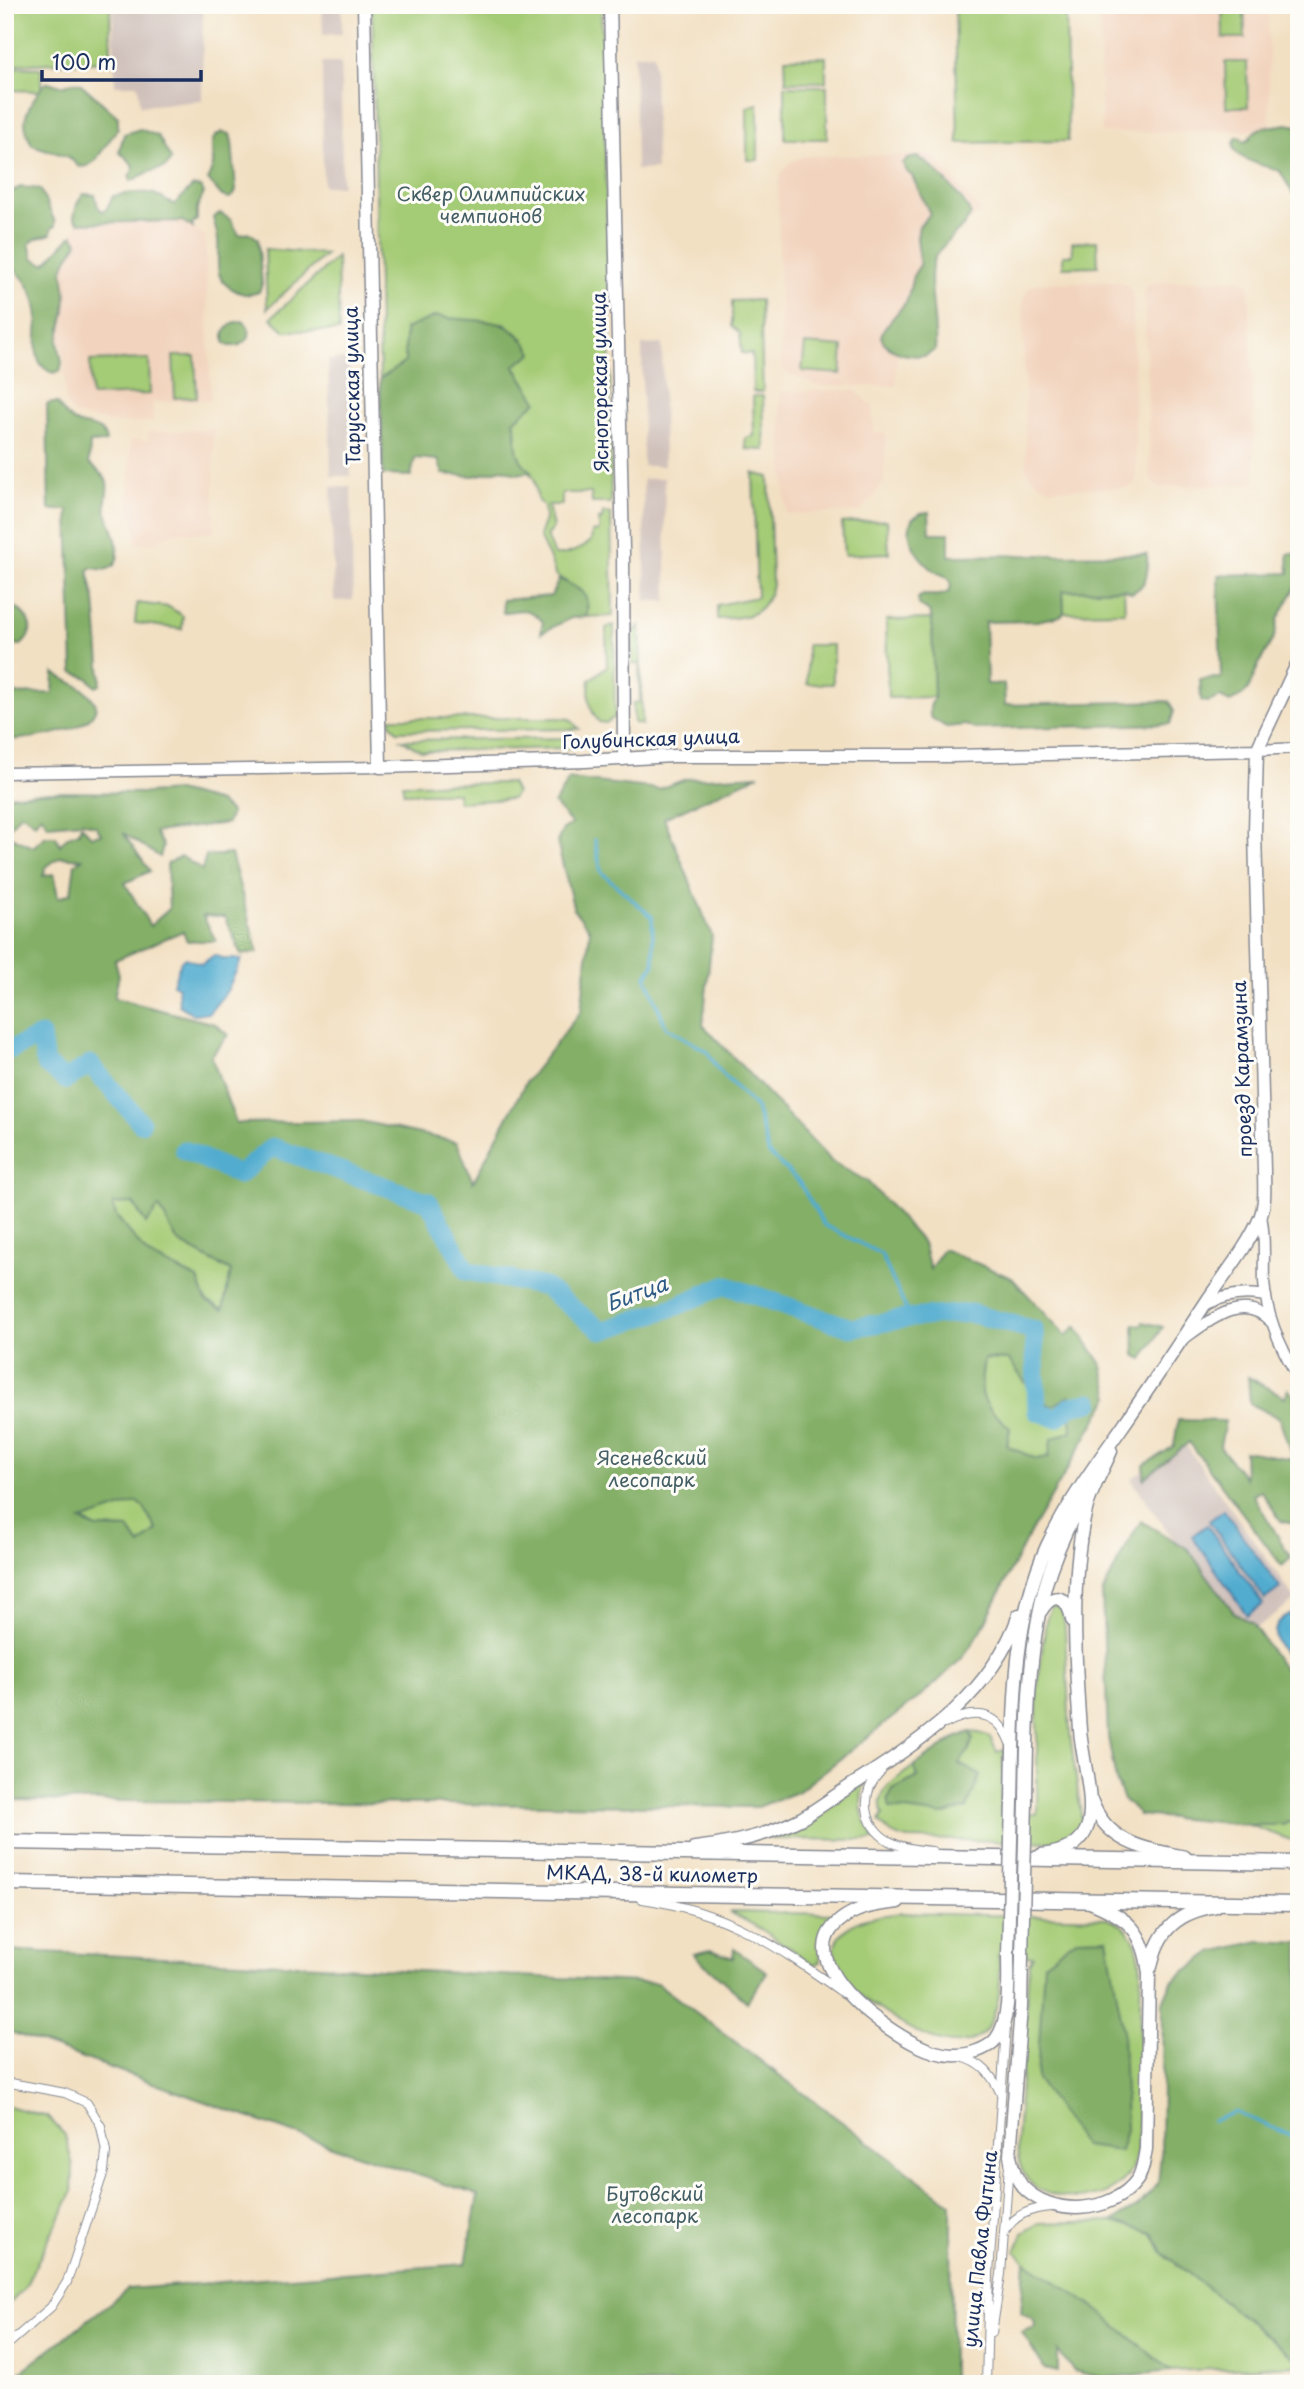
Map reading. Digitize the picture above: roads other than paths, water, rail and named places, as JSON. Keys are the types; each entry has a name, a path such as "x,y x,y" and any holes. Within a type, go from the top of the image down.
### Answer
{"highway":[{"name":"МКАД, 38-й километр","path":"5,1842 1299,1863"},
{"name":"МКАД, 38-й километр","path":"5,1883 1299,1904"}],"main road":[{"name":"Тарусская улица","path":"363,5 380,767"},
{"name":"Ясногорская улица","path":"610,5 623,537 624,759"},
{"path":"1257,750 1299,660"},
{"name":"Голубинская улица","path":"380,767 684,756 950,756 1257,750"},
{"name":"проезд Карамзина","path":"1257,750 1255,832 1264,1171 1261,1216"},
{"name":"улица Павла Фитина","path":"1007,2007 1013,1751 1020,1647 1025,1615 1039,1567 1062,1515 1084,1479 1205,1305 1261,1216"},
{"path":"1075,1641 1080,1545 1087,1507 1121,1428"},
{"name":"улица Павла Фитина","path":"1010,2156 1022,1955 1030,1694 1039,1615 1046,1584 1073,1516 1121,1428"},
{"path":"651,1852 714,1846 774,1830 810,1812 933,1731 970,1696 996,1663 1011,1638 1034,1571 1039,1567"},
{"path":"994,1858 1044,1855 1074,1845 1083,1837 1088,1825 1089,1794 1080,1733 1071,1612 1066,1603 1059,1598 1052,1598 1046,1602 1039,1615"},
{"path":"1089,1794 1101,1821 1126,1842 1144,1849 1206,1861"},
{"path":"953,1899 876,1905 856,1912 840,1922 831,1933 827,1944 826,1955 832,1975 850,1998 900,2035 926,2048 951,2055 976,2050 996,2039 1002,2029 1007,2007"},
{"path":"1010,2156 1013,2171 1020,2184 1043,2201 1060,2206 1098,2206 1121,2196 1138,2179 1146,2149 1149,1974 1147,1954 1131,1925 1121,1916 1089,1901"},
{"path":"1149,1974 1160,1939 1179,1917 1206,1908 1237,1903"}],"street":[{"name":"Голубинская улица","path":"1257,750 1299,748"},
{"name":"Голубинская улица","path":"5,773 380,767"},
{"name":"проезд Карамзина","path":"1261,1216 1265,1236 1266,1297 1272,1323 1299,1378"},
{"path":"1205,1305 1218,1298 1254,1294 1266,1297"},
{"name":"улица Павла Фитина","path":"1182,1339 1210,1320 1238,1309 1264,1313 1272,1323"},
{"path":"933,1731 957,1718 971,1714 984,1715 1002,1726 1013,1751"},
{"path":"893,1759 873,1781 866,1798 867,1810 879,1832 890,1841 907,1847 994,1858"},
{"path":"594,1893 658,1901 698,1910 730,1923 762,1938 850,1998"},
{"name":"улица Павла Фитина","path":"986,2374 989,2274 1007,2007"},
{"path":"951,2055 980,2064 989,2073 1002,2097"},
{"path":"5,2082 65,2093 87,2104 101,2126 106,2152 104,2171 67,2282 51,2307 5,2347"},
{"name":"улица Павла Фитина","path":"986,2374 1001,2274 1010,2156"},
{"path":"1004,2235 1014,2220 1023,2214 1042,2207 1060,2206"},
{"path":"986,2374 986,2384"}],"water":[{"path":"214,955 225,959 242,959 227,991 209,1013 193,1014 179,1005 178,987 173,984 181,961 186,958 202,964"},
{"path":"1224,1510 1280,1588 1265,1599 1209,1521"},
{"path":"1207,1525 1263,1604 1247,1615 1192,1536"},
{"path":"1292,1614 1299,1614 1299,1670 1280,1648 1275,1633 1282,1620"}],"waterway":[{"path":"595,840 601,872 652,917 654,965 646,976 666,1027 708,1052 717,1068 756,1108 769,1154 799,1182 824,1225 881,1254 910,1318"},
{"name":"Битца","path":"5,1047 12,1049 41,1036 45,1064 66,1080 90,1064 141,1123"},
{"name":"Битца","path":"184,1150 239,1175 272,1147 429,1202 467,1271 545,1287 602,1331 677,1306 725,1285 851,1328 910,1318 970,1313 1034,1330 1037,1411 1056,1418 1071,1406 1091,1402"},
{"path":"1213,2121 1235,2112 1299,2139"}],"park label":[{"name":"Сквер Олимпийских чемпионов","path":"491,205"},
{"name":"Ясеневский лесопарк","path":"652,1469"},
{"name":"Бутовский лесопарк","path":"655,2205"}]}
